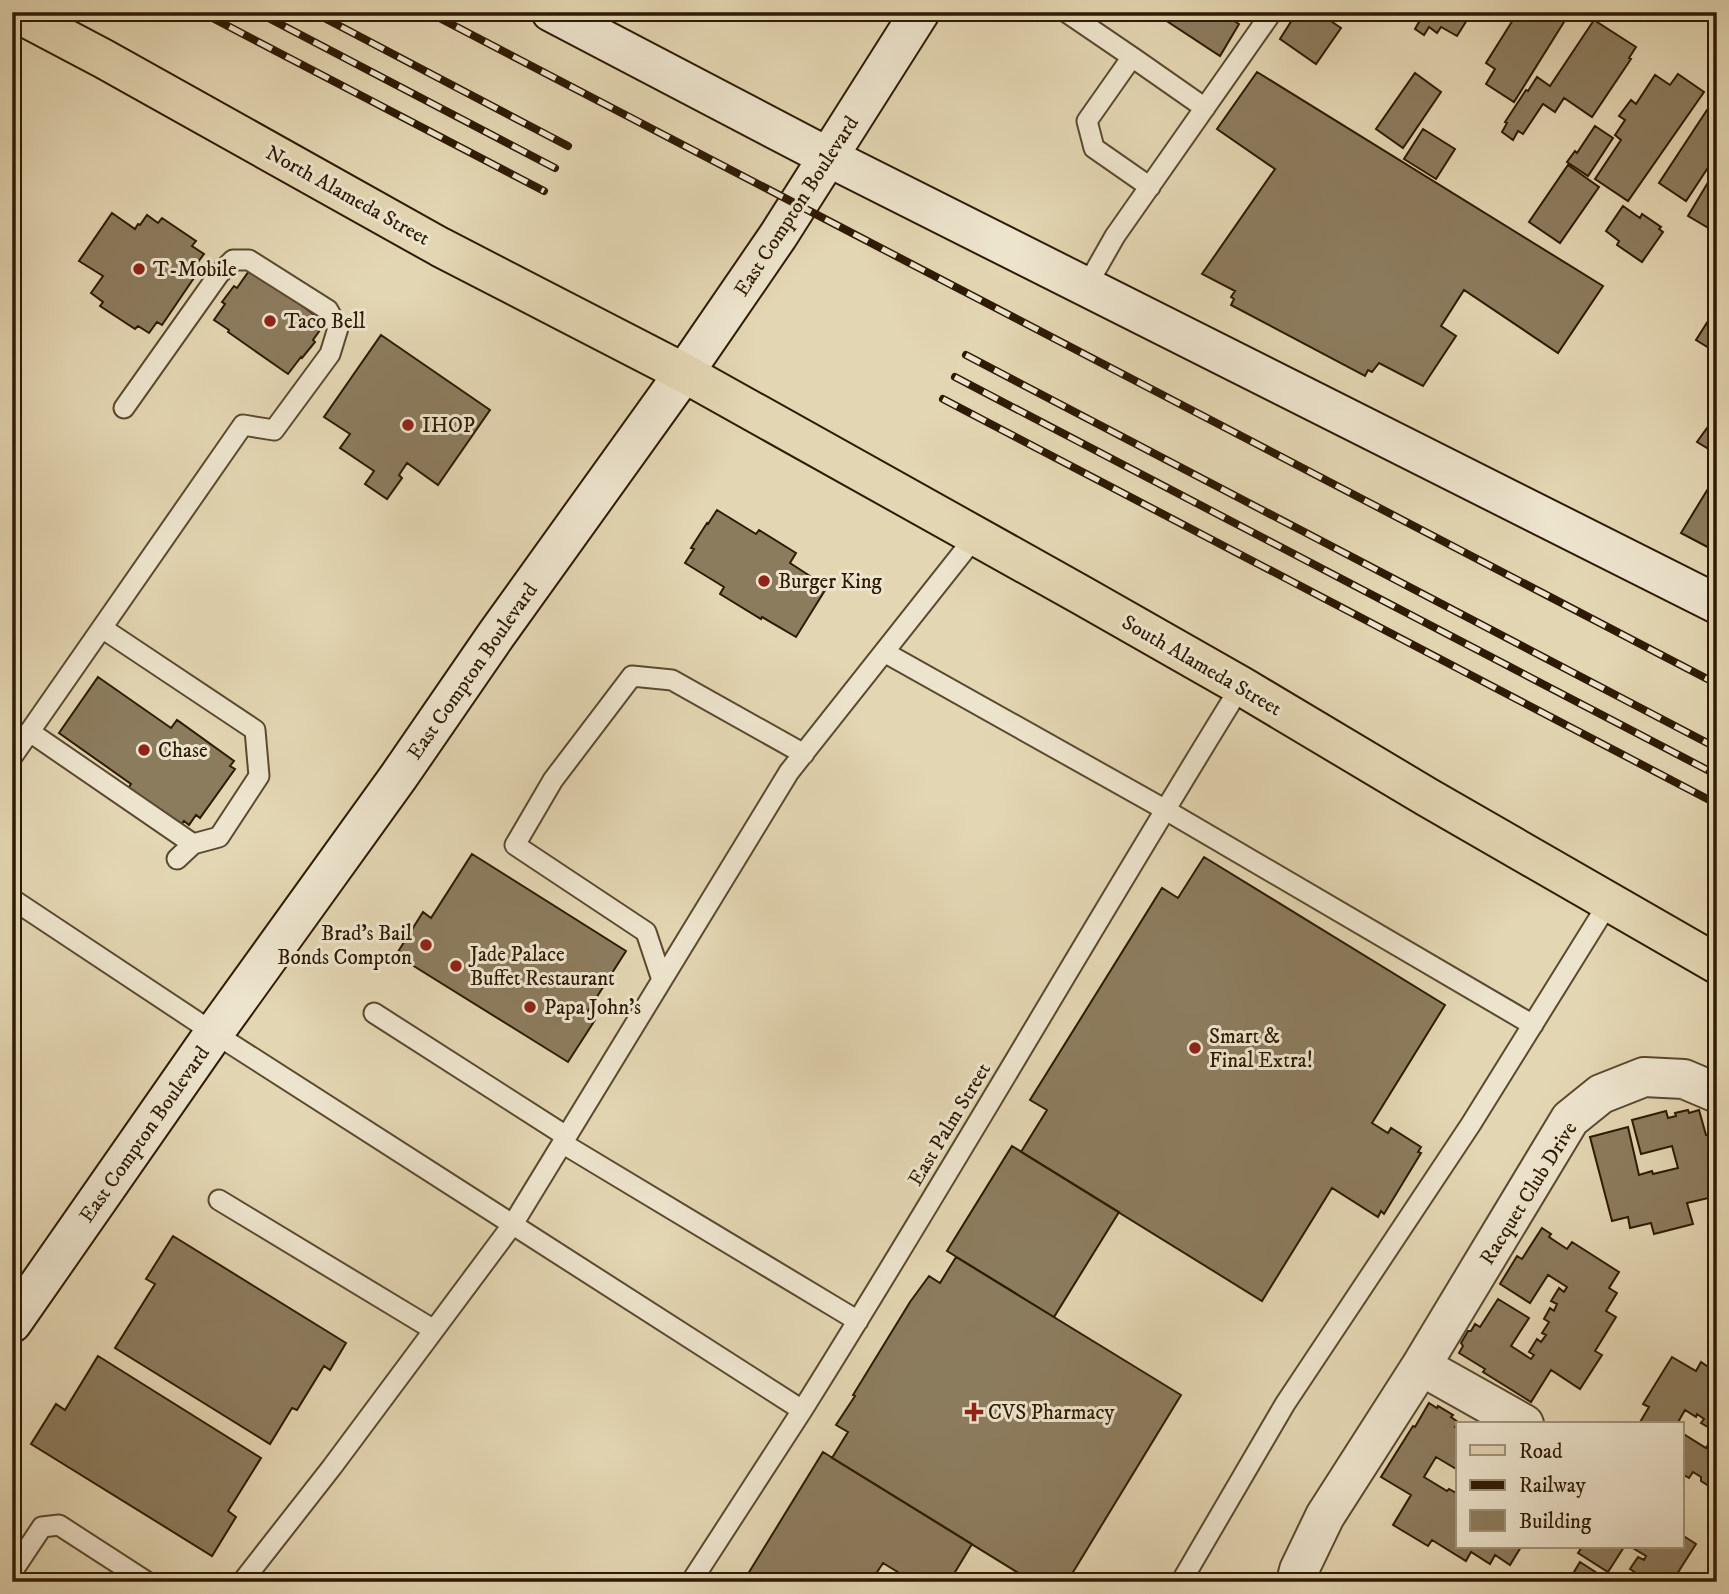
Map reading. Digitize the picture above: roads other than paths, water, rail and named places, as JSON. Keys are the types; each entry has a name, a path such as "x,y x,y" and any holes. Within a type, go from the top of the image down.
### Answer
{"main road":[{"name":"North Alameda Street","path":"15,12 116,65 440,247 684,373"},
{"name":"South Alameda Street","path":"684,373 1241,686 1717,964"}],"street":[{"path":"551,12 828,157 1717,604"},
{"name":"East Compton Boulevard","path":"12,1323 214,1033 684,373 778,236 920,12"},
{"name":"Racquet Club Drive","path":"1296,1582 1325,1516 1421,1366 1570,1119 1601,1094 1644,1077 1684,1079 1717,1094"},
{"path":"1421,1366 1520,1422"}],"lane":[{"path":"1066,12 1205,108"},
{"path":"1086,287 1115,236 1272,12"},
{"path":"1132,57 1087,121 1094,148 1150,187"},
{"path":"12,757 243,425 274,430 330,354 338,328 328,310 249,260 233,260 219,274 124,408"},
{"path":"242,1582 332,1467 513,1224 789,772 975,537"},
{"path":"102,628 255,730 260,776 219,837 193,844 177,859"},
{"path":"884,652 1164,809 1533,1025"},
{"path":"662,979 646,932 515,845 553,780 632,676 672,680 804,754"},
{"name":"East Palm Street","path":"691,1582 858,1321 1164,809 1241,686"},
{"path":"30,732 193,844"},
{"path":"12,898 214,1033 802,1410"},
{"path":"1181,1582 1285,1404 1471,1124 1609,902"},
{"path":"374,1013 564,1140 858,1321"},
{"path":"219,1200 434,1330"},
{"path":"25,1582 12,1573 42,1527 60,1525 147,1582"}],"railway":[{"path":"201,12 544,191"},
{"path":"257,12 555,168"},
{"path":"313,12 568,146"},
{"path":"428,12 1717,684"},
{"path":"966,355 1717,748"},
{"path":"955,377 1717,775"},
{"path":"943,399 1717,804"}],"place":[{"name":"T-Mobile","path":"139,269"},
{"name":"Taco Bell","path":"270,321"},
{"name":"IHOP","path":"408,425"},
{"name":"Burger King","path":"764,581"},
{"name":"Chase","path":"144,750"},
{"name":"Brad's Bail Bonds Compton","path":"426,945"},
{"name":"Jade Palace Buffet Restaurant","path":"456,966"},
{"name":"Papa John's","path":"530,1007"},
{"name":"Smart & Final Extra!","path":"1195,1048"},
{"name":"CVS Pharmacy","path":"974,1412"}]}
